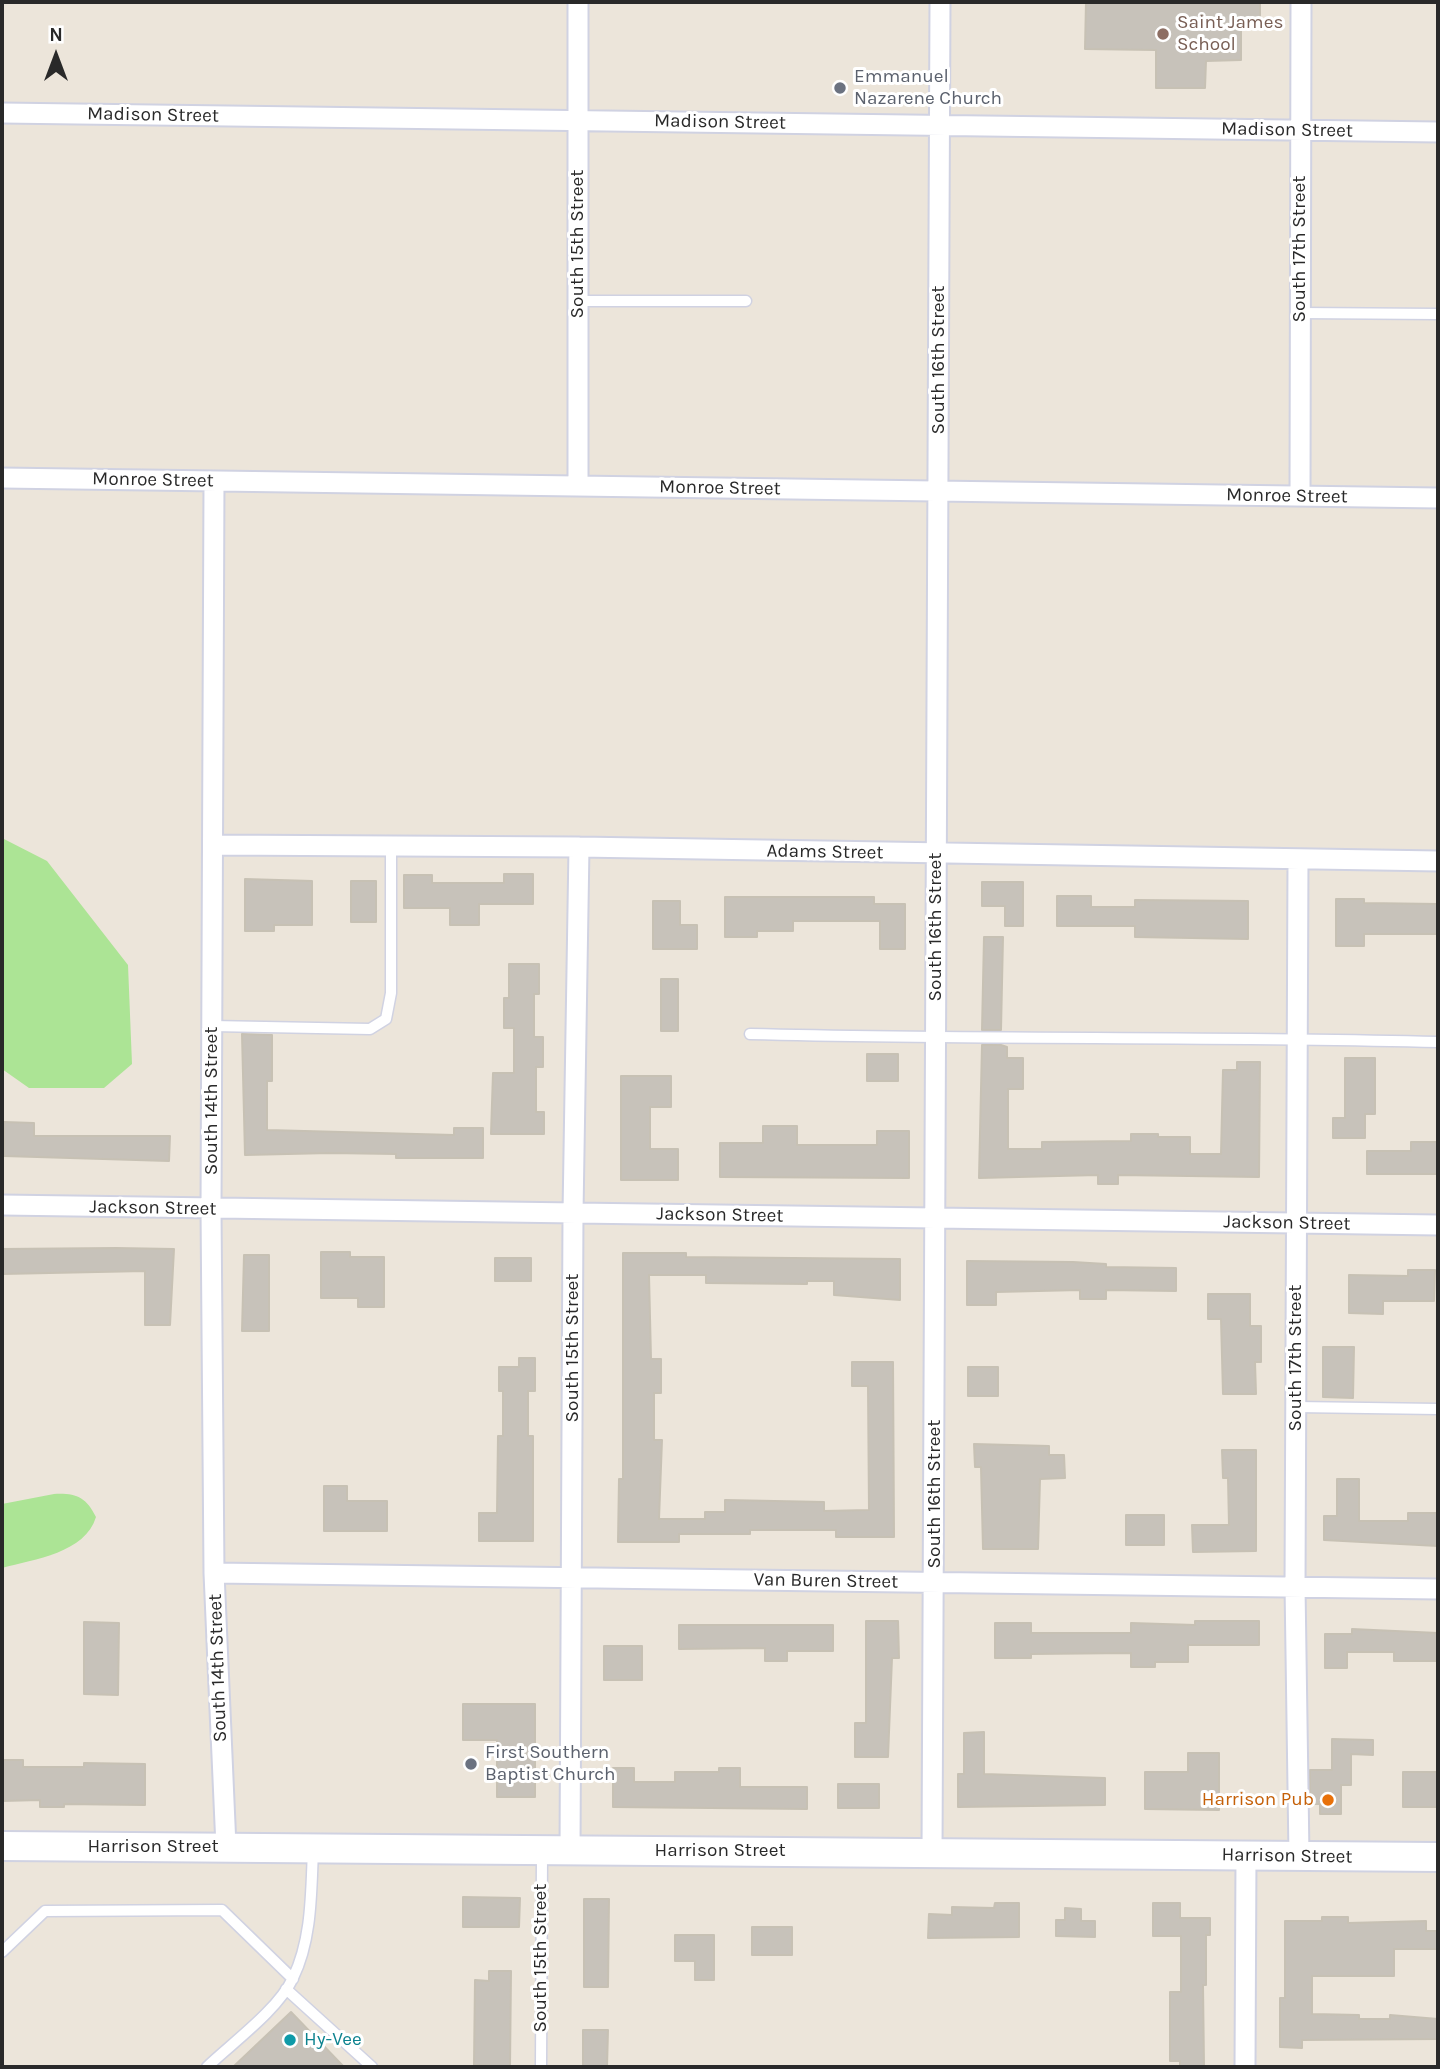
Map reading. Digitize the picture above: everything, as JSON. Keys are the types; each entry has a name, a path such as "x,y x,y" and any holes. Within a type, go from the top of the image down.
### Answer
{"street":[{"name":"South 15th Street","path":"578,2 578,486"},
{"name":"South 16th Street","path":"932,1853 940,2"},
{"name":"South 17th Street","path":"1300,496 1301,2"},
{"name":"Madison Street","path":"2,113 1438,132"},
{"name":"Monroe Street","path":"2,478 1438,498"},
{"name":"South 14th Street","path":"214,481 211,1209 214,1573 226,1847"},
{"name":"Adams Street","path":"212,845 579,847 1438,861"},
{"name":"South 15th Street","path":"570,1850 573,1213 579,847"},
{"name":"South 17th Street","path":"1298,859 1295,1586 1299,1856"},
{"name":"Jackson Street","path":"2,1205 1438,1225"},
{"name":"Van Buren Street","path":"214,1573 1438,1589"},
{"name":"Harrison Street","path":"2,1846 1438,1857"},
{"path":"1245,2067 1246,1856"}],"lane":[{"path":"578,301 746,301"},
{"path":"1300,313 1438,314"},
{"path":"212,1026 370,1028 386,1019 391,993 391,846"},
{"path":"750,1034 936,1039 1297,1039 1438,1042"},
{"path":"1296,1407 1438,1409"},
{"path":"207,2067 293,1979 310,1916 313,1847"},
{"name":"South 15th Street","path":"541,2067 542,1850"},
{"path":"2,1952 45,1911 222,1910 293,1979"},
{"path":"286,1989 372,2067"}],"green space":[{"path":"2,838 47,861 128,965 132,1064 104,1088 29,1088 2,1069"},
{"path":"68,1494 84,1501 96,1517 90,1529 70,1547 57,1553 2,1568 2,1504"}],"building":[{"name":"Saint James School","path":"1086,2 1260,2 1260,20 1241,19 1241,60 1206,61 1205,88 1156,88 1156,50 1085,49"},
{"path":"504,874 533,874 533,904 479,904 479,925 450,925 450,908 404,908 404,875 432,875 432,883 504,883"},
{"path":"245,879 312,881 312,925 274,925 274,931 245,931"},
{"path":"351,881 376,881 376,922 351,922"},
{"path":"982,882 1023,882 1023,926 1005,926 1005,906 982,906"},
{"path":"1057,896 1091,896 1091,907 1135,907 1135,900 1248,901 1248,939 1135,937 1135,926 1057,926"},
{"path":"725,897 874,897 874,904 905,904 905,949 880,949 880,921 793,921 793,931 757,931 757,937 725,937"},
{"path":"1336,899 1364,899 1364,903 1438,904 1438,934 1364,934 1364,946 1336,946"},
{"path":"653,901 680,901 680,925 697,925 697,949 653,949"},
{"path":"984,937 1003,937 1001,1030 982,1030"},
{"path":"509,964 539,964 539,994 534,994 534,1037 543,1037 543,1067 536,1067 536,1112 544,1112 544,1134 491,1134 493,1073 514,1073 514,1028 504,1028 504,998 509,998"},
{"path":"661,979 678,979 678,1031 661,1031"},
{"path":"242,1034 272,1035 272,1081 267,1081 267,1130 454,1135 454,1128 483,1128 483,1158 396,1158 396,1154 330,1153 245,1155"},
{"path":"982,1045 1001,1045 1007,1047 1007,1058 1023,1058 1023,1089 1008,1089 1008,1149 1042,1149 1042,1142 1131,1141 1131,1134 1158,1134 1158,1137 1190,1137 1190,1154 1221,1154 1223,1070 1237,1070 1237,1062 1260,1062 1259,1177 1118,1175 1118,1184 1098,1184 1098,1175 979,1178"},
{"path":"867,1054 898,1054 898,1081 867,1081"},
{"path":"1345,1058 1375,1058 1375,1114 1365,1114 1365,1138 1333,1138 1333,1118 1345,1118"},
{"path":"621,1076 671,1076 671,1107 650,1107 650,1149 678,1149 678,1180 621,1180"},
{"path":"4,1122 34,1123 34,1136 170,1136 169,1161 4,1156"},
{"path":"763,1126 797,1126 797,1145 877,1145 877,1131 909,1131 909,1178 720,1177 720,1143 763,1143"},
{"path":"1411,1142 1438,1142 1438,1174 1367,1174 1367,1151 1411,1151"},
{"path":"2,1249 174,1249 170,1325 145,1325 145,1271 2,1274"},
{"path":"321,1252 350,1252 350,1257 384,1257 384,1307 358,1307 358,1298 321,1298"},
{"path":"623,1253 686,1253 686,1257 900,1259 900,1300 834,1295 834,1281 807,1281 807,1284 706,1283 706,1275 649,1275 651,1359 661,1359 661,1393 654,1393 654,1440 662,1440 659,1519 705,1519 705,1512 725,1512 725,1500 824,1502 824,1511 869,1510 868,1386 852,1386 852,1362 893,1362 894,1537 836,1537 836,1530 750,1530 750,1534 679,1534 679,1542 618,1542 619,1479 623,1479"},
{"path":"244,1255 269,1255 269,1331 242,1331"},
{"path":"495,1258 531,1258 531,1281 495,1281"},
{"path":"967,1261 1073,1262 1106,1264 1106,1267 1176,1268 1176,1291 1106,1290 1106,1299 1080,1299 1080,1290 996,1292 996,1305 967,1305"},
{"path":"1408,1270 1435,1270 1434,1301 1383,1301 1383,1314 1349,1313 1349,1275 1408,1276"},
{"path":"1208,1294 1250,1294 1250,1326 1261,1326 1261,1362 1255,1362 1256,1394 1223,1394 1221,1319 1208,1319"},
{"path":"1323,1347 1354,1347 1353,1398 1323,1397"},
{"path":"519,1358 535,1358 535,1391 528,1391 528,1436 533,1436 533,1541 479,1541 479,1513 497,1513 498,1436 503,1436 503,1391 499,1391 499,1367 519,1367"},
{"path":"968,1367 998,1367 998,1396 968,1396"},
{"path":"974,1444 1049,1446 1049,1455 1064,1455 1065,1478 1040,1479 1038,1549 983,1549 981,1467 975,1467"},
{"path":"1222,1450 1256,1450 1256,1551 1193,1552 1192,1525 1229,1525 1228,1478 1223,1478"},
{"path":"1337,1479 1359,1479 1359,1521 1408,1521 1408,1513 1438,1513 1438,1546 1324,1540 1324,1516 1337,1516"},
{"path":"324,1486 347,1486 347,1501 387,1501 387,1531 324,1531"},
{"path":"1126,1515 1164,1515 1164,1545 1126,1545"},
{"path":"866,1621 898,1621 899,1658 892,1658 888,1757 855,1757 855,1723 866,1723"},
{"path":"1195,1621 1259,1621 1259,1645 1188,1645 1188,1662 1155,1662 1155,1667 1131,1667 1131,1653 1031,1654 1031,1658 995,1658 995,1623 1031,1623 1031,1633 1131,1633 1131,1623 1195,1625"},
{"path":"84,1622 119,1623 118,1695 84,1694"},
{"path":"679,1625 833,1625 833,1651 787,1651 787,1661 765,1661 765,1648 679,1649"},
{"path":"1352,1629 1438,1633 1438,1661 1394,1661 1394,1652 1347,1652 1347,1668 1325,1668 1325,1634 1352,1634"},
{"path":"604,1646 642,1646 642,1680 604,1680"},
{"path":"463,1704 535,1704 535,1797 497,1797 497,1740 463,1740"},
{"path":"984,1732 984,1774 1105,1778 1105,1805 958,1807 958,1774 964,1774 964,1733"},
{"path":"1332,1739 1373,1740 1373,1755 1351,1754 1351,1785 1341,1785 1341,1814 1320,1814 1320,1804 1310,1804 1310,1770 1332,1770"},
{"path":"1188,1753 1219,1753 1219,1810 1145,1809 1145,1772 1188,1772"},
{"path":"2,1760 23,1760 23,1767 84,1767 84,1763 145,1764 145,1805 64,1804 64,1807 40,1807 40,1800 2,1801"},
{"path":"613,1768 634,1768 634,1782 675,1782 675,1772 719,1772 719,1768 740,1768 740,1787 807,1787 807,1809 613,1807"},
{"path":"1403,1772 1438,1772 1438,1807 1403,1807"},
{"path":"838,1784 879,1784 879,1808 838,1808"},
{"path":"463,1897 520,1898 519,1927 463,1927"},
{"path":"584,1899 609,1899 608,1987 584,1987"},
{"path":"995,1903 1019,1903 1019,1937 928,1938 929,1914 952,1915 952,1907 994,1908"},
{"path":"1153,1903 1180,1903 1180,1918 1210,1918 1210,1935 1206,1935 1206,1985 1203,1985 1204,2067 1180,2067 1180,2061 1170,2061 1170,1992 1181,1992 1181,1936 1153,1936"},
{"path":"1065,1908 1081,1909 1081,1921 1095,1921 1095,1937 1056,1936 1056,1920 1065,1920"},
{"path":"1322,1917 1348,1917 1348,1923 1426,1921 1426,1931 1438,1931 1438,1949 1394,1949 1394,1976 1312,1976 1312,2014 1359,2015 1359,2019 1390,2019 1390,2015 1438,2019 1438,2039 1302,2040 1302,2048 1280,2047 1280,1998 1285,1998 1285,1921 1322,1921"},
{"path":"752,1927 792,1927 792,1955 752,1955"},
{"path":"675,1935 714,1935 714,1980 695,1980 695,1961 675,1961"},
{"path":"489,1971 511,1971 510,2067 474,2065 475,1980 489,1981"},
{"name":"Hy-Vee","path":"291,2012 344,2067 233,2067"},
{"path":"583,2030 608,2030 607,2067 583,2067"}],"place":[{"name":"Saint James School","path":"1163,34"},
{"name":"Emmanuel Nazarene Church","path":"840,88"},
{"name":"First Southern Baptist Church","path":"471,1764"},
{"name":"Harrison Pub","path":"1328,1800"},
{"name":"Hy-Vee","path":"290,2040"}]}
